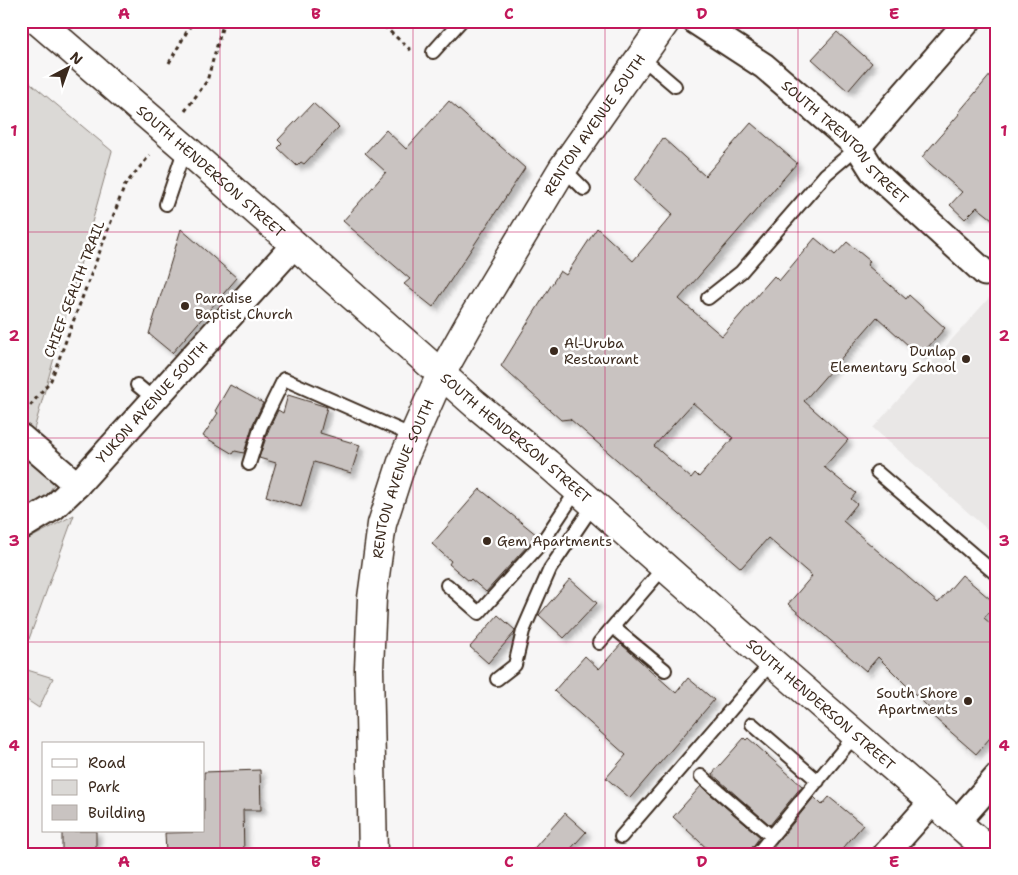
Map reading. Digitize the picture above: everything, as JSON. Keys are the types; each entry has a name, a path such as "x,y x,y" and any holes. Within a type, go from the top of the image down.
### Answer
{"main road":[{"name":"SOUTH HENDERSON STREET","path":"38,21 993,854"},
{"name":"RENTON AVENUE SOUTH","path":"373,854 369,669 372,598 382,524 402,462 441,374 468,326 563,168 666,21"}],"street":[{"name":"SOUTH TRENTON STREET","path":"695,21 764,66 858,147 873,172 985,273"},
{"path":"858,147 968,21"},
{"name":"YUKON AVENUE SOUTH","path":"21,527 54,507 77,485 146,392 294,244"},
{"path":"21,438 77,485"},
{"path":"957,822 997,777"},
{"path":"886,854 933,801"}],"lane":[{"path":"433,52 461,21"},
{"path":"641,57 675,86"},
{"path":"708,298 740,272 826,174 858,147"},
{"path":"166,204 185,148"},
{"path":"563,168 584,189"},
{"path":"249,464 261,426 284,378 413,436"},
{"path":"877,472 997,575"},
{"path":"447,585 479,613 542,541 585,497"},
{"path":"497,679 515,666 524,631 550,569 585,497"},
{"path":"599,643 664,567"},
{"path":"613,627 665,670"},
{"path":"622,837 772,662"},
{"path":"752,724 818,781"},
{"path":"757,854 856,734"},
{"path":"701,776 771,836"}],"path":[{"path":"169,63 193,21"},
{"path":"198,92 207,81 224,21"},
{"path":"378,21 424,63 433,52"},
{"name":"CHIEF SEALTH TRAIL","path":"21,416 51,380 125,185 141,166"}],"shaded area":[{"name":"Dunlap Elementary School","path":"997,289 997,538 873,428"}],"green space":[{"path":"21,75 112,151 33,433 21,422"},
{"path":"21,454 55,483 43,501 21,514"},
{"path":"74,515 21,661 21,543"},
{"path":"21,668 53,678 39,708 21,696"}],"building":[{"path":"837,32 872,63 848,91 812,59"},
{"path":"997,67 997,223 977,207 965,219 950,205 962,192 922,157"},
{"path":"449,101 525,168 433,307 404,284 410,279 343,221 386,172 365,153 386,130 406,149"},
{"path":"313,103 339,127 304,164 301,162 297,166 278,148 282,144 278,140"},
{"path":"751,123 797,163 679,299 722,336 774,276 779,281 815,238 835,255 847,242 870,261 867,265 906,299 909,295 945,328 920,356 877,317 804,401 848,440 824,467 856,493 851,499 857,504 843,521 938,603 962,575 996,604 984,618 997,629 997,730 976,754 929,713 931,710 878,657 866,671 788,604 812,576 768,538 741,568 570,419 561,420 501,366 560,271 566,275 597,228 633,261 673,214 635,180 663,138 705,176","holes":["693,403 733,438 699,477 695,473 691,478 654,446"]},
{"name":"Paradise Baptist Church","path":"181,229 237,278 172,353 149,334"},
{"path":"230,385 263,403 253,424 244,453 235,451 233,454 203,436 218,413 215,411"},
{"path":"288,395 327,407 320,433 360,445 351,473 314,462 301,507 266,496 276,463 259,458 269,429 278,410 283,413"},
{"name":"Gem Apartments","path":"480,489 537,535 486,592 449,564 451,561 432,544"},
{"path":"570,579 597,603 564,638 539,615"},
{"path":"498,615 515,630 488,663 470,647"},
{"path":"621,644 676,693 688,678 714,700 630,798 606,778 626,755 554,691 585,656 599,669"},
{"path":"744,738 746,740 748,738 802,786 770,825 712,774"},
{"path":"260,770 261,810 243,810 244,854 166,854 165,833 205,832 205,772"},
{"path":"701,786 760,837 749,854 713,854 673,817"},
{"path":"814,797 822,805 829,797 863,825 838,854 768,854"},
{"path":"565,813 586,832 566,854 529,854"},
{"path":"62,832 96,832 96,854 62,854"}],"place":[{"name":"Paradise Baptist Church","path":"185,306"},
{"name":"Al-Uruba Restaurant","path":"554,351"},
{"name":"Dunlap Elementary School","path":"966,359"},
{"name":"Gem Apartments","path":"487,541"},
{"name":"South Shore Apartments","path":"968,701"}]}
